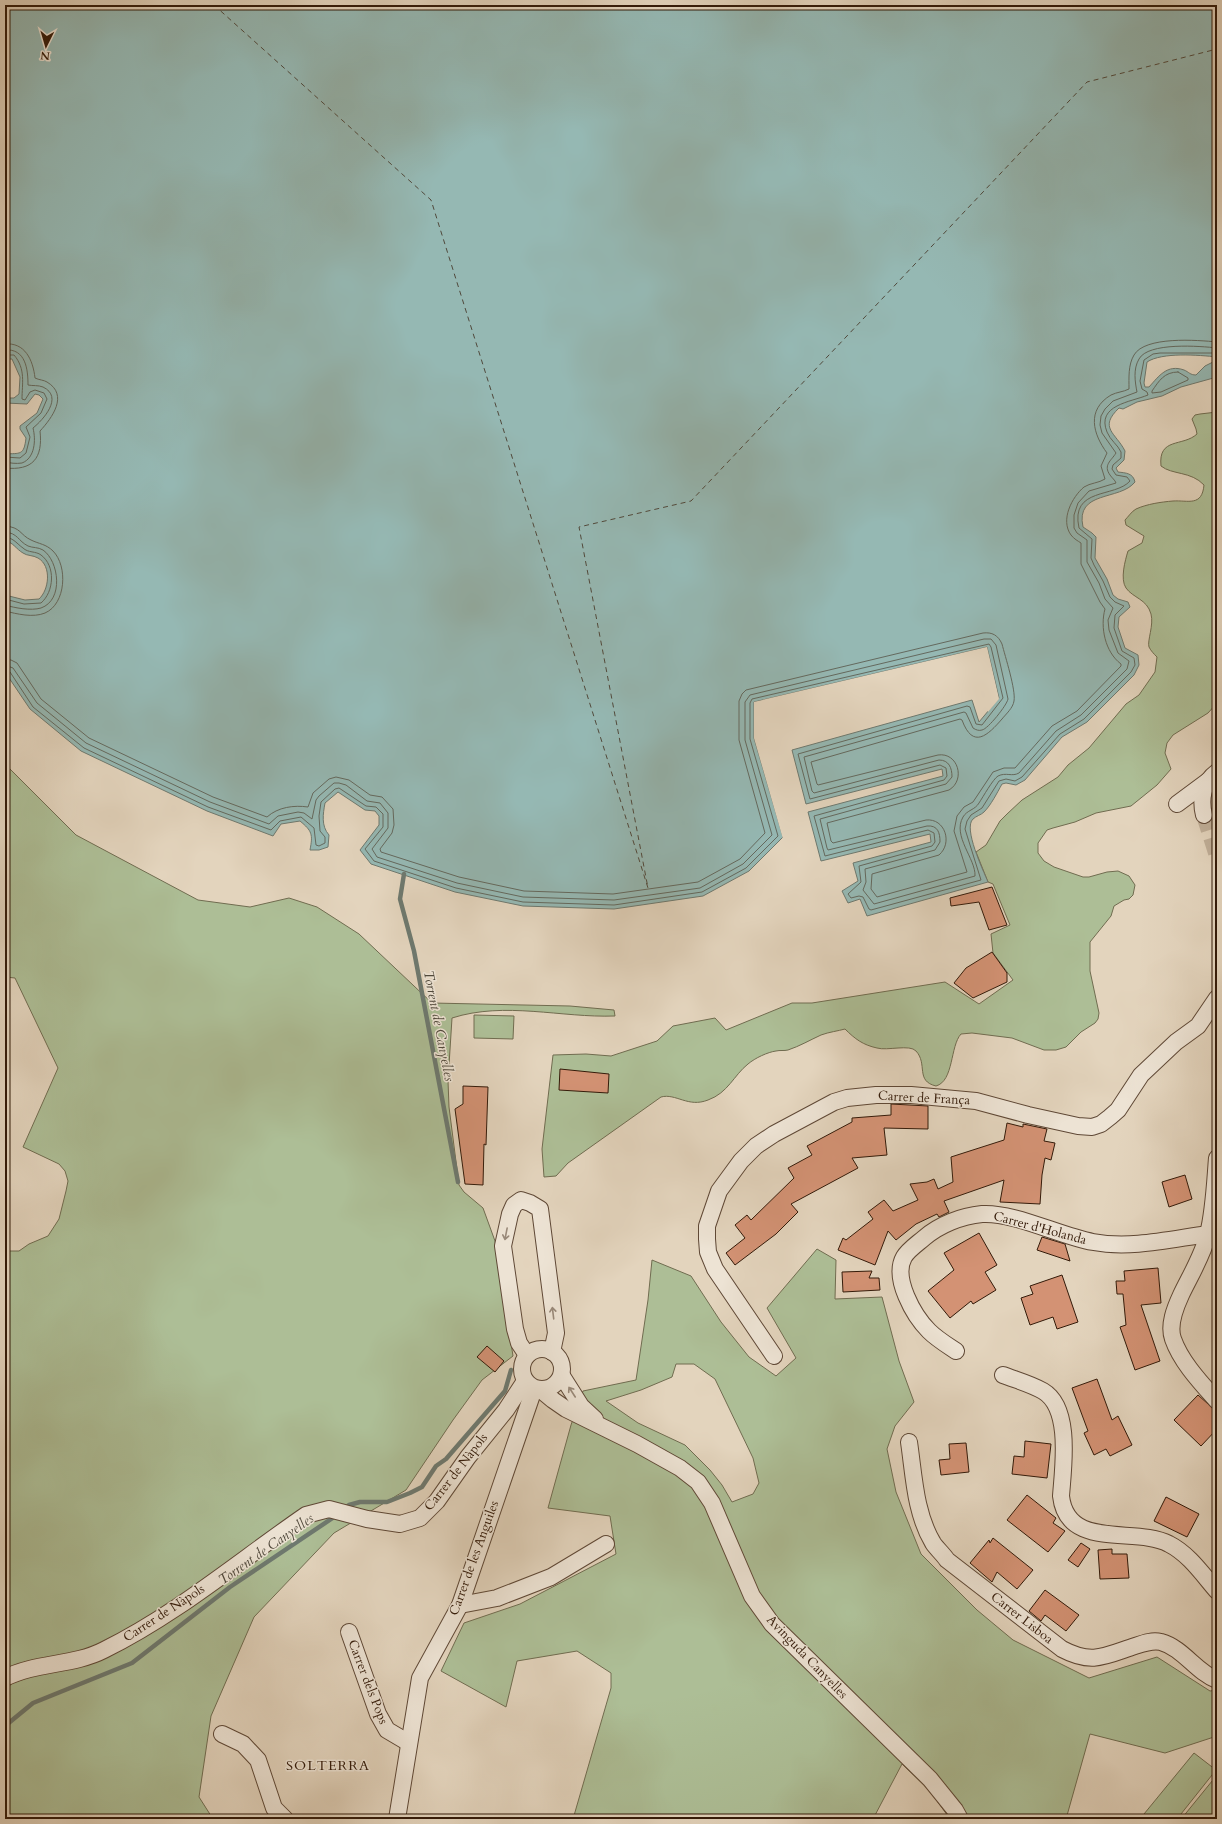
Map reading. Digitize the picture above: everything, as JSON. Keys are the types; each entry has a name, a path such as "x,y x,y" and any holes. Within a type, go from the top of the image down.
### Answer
{"street":[{"path":"1177,804 1212,776"},
{"path":"1204,815 1202,808 1202,796 1212,776"},
{"name":"Carrer de França","path":"774,1356 716,1269 708,1252 707,1226 719,1191 740,1161 756,1146 774,1134 834,1102 847,1098 876,1095 911,1095 976,1101 1028,1115 1078,1126 1092,1127 1101,1124 1118,1110 1141,1075 1176,1042 1198,1026 1217,998"},
{"path":"1217,1158 1208,1234 1177,1303 1171,1329 1172,1339 1181,1354 1197,1378 1217,1401"},
{"path":"527,1355 519,1343 515,1329 504,1246 510,1214 514,1205 521,1200 540,1209 556,1332 552,1352"},
{"name":"Carrer d'Holanda","path":"956,1351 929,1331 914,1310 902,1284 900,1272 902,1262 908,1252 927,1235 955,1220 981,1214 996,1214 1074,1238 1117,1245 1137,1244 1208,1234"},
{"path":"539,1349 552,1352 561,1362 562,1376 557,1384 550,1389 533,1387 521,1368 527,1355 539,1349"},
{"path":"1003,1375 1044,1392 1058,1408 1063,1430 1061,1503 1070,1518 1081,1528 1097,1534 1144,1537 1169,1543 1193,1562 1217,1591"},
{"name":"Avinguda Canyelles","path":"562,1376 581,1406 603,1427"},
{"name":"Avinguda Canyelles","path":"533,1387 566,1409 680,1468 698,1482 712,1504 752,1596 772,1624 930,1779 955,1810 960,1819"},
{"name":"Carrer de les Anguiles","path":"398,1819 420,1678 460,1605 533,1387"},
{"name":"Carrer de Nàpols","path":"5,1678 12,1674 47,1665 75,1661 102,1651 146,1628 306,1515 329,1509 367,1519 400,1524 420,1518 437,1501 468,1457 506,1410 533,1387"},
{"name":"Carrer Lisboa","path":"909,1442 917,1501 926,1529 934,1545 947,1560 1056,1644 1073,1655 1086,1659 1104,1656 1147,1642 1161,1642 1173,1647 1217,1680"},
{"path":"460,1605 497,1598 551,1577 606,1544"},
{"name":"Carrer dels Pops","path":"349,1632 378,1714 386,1730 409,1743"},
{"path":"222,1734 243,1744 258,1760 274,1808 285,1819"}],"green space":[{"path":"1217,412 1217,703 1208,713 1173,735 1167,743 1165,753 1171,769 1157,785 1131,806 1096,813 1075,822 1047,830 1038,843 1038,853 1044,861 1054,867 1083,877 1118,871 1129,876 1135,885 1133,895 1129,899 1124,900 1114,906 1111,916 1090,942 1090,971 1099,1013 1098,1019 1095,1023 1081,1032 1066,1047 1056,1050 1044,1050 1012,1038 972,1033 961,1034 955,1046 949,1071 942,1083 936,1086 930,1084 926,1080 919,1056 913,1049 881,1049 872,1047 852,1036 845,1029 827,1033 788,1050 765,1054 743,1068 721,1093 708,1100 701,1102 688,1102 667,1096 661,1097 568,1163 556,1176 544,1177 542,1149 553,1055 586,1054 611,1056 657,1041 673,1026 715,1018 726,1030 792,1003 812,1003 945,982 979,1004 1013,980 993,953 991,934 1010,925 993,884 988,882 976,852 986,845 1000,821 1022,800 1058,777 1068,765 1089,748 1126,704 1139,695 1155,672 1157,657 1149,647 1152,623 1151,614 1146,605 1126,588 1123,580 1128,551 1142,543 1144,536 1126,525 1125,520 1140,507 1168,501 1193,501 1200,497 1203,492 1204,485 1193,477 1165,469 1161,466 1161,457 1163,451 1167,447 1191,438 1197,434 1192,419 1195,415"},
{"path":"5,764 76,835 198,900 250,907 289,898 317,907 359,934 432,1003 570,1006 614,1010 615,1016 574,1015 513,1010 472,1013 452,1018 448,1081 449,1107 459,1185 464,1192 483,1208 495,1241 513,1356 482,1380 406,1490 334,1533 254,1617 211,1716 199,1797 213,1819 5,1819 5,1251 19,1251 29,1244 48,1236 59,1219 68,1181 65,1171 59,1164 23,1147 58,1068 15,978 5,977"},
{"path":"474,1015 514,1016 513,1039 474,1038"},
{"path":"817,1249 836,1260 835,1299 882,1297 899,1361 914,1402 895,1426 887,1449 896,1492 921,1554 977,1610 1013,1640 1089,1678 1157,1657 1210,1691 1217,1690 1217,1736 1165,1753 1090,1734 1066,1819 950,1819 930,1791 902,1764 873,1819 573,1819 611,1688 611,1673 577,1651 517,1661 506,1707 441,1671 464,1623 520,1604 616,1554 610,1516 548,1508 571,1425 583,1391 636,1380 648,1300 652,1260 691,1276 721,1322 749,1357 776,1376 796,1358 767,1308","holes":["676,1364 694,1364 715,1379 753,1458 759,1483 753,1494 732,1502 722,1485 710,1470 685,1445 638,1423 606,1401 641,1390 672,1377"]},
{"path":"1194,1753 1216,1770 1177,1819 1150,1819 1144,1814"},
{"path":"1217,1775 1217,1819 1182,1818"}],"water":[{"path":"5,5 1217,5 1217,357 1171,355 1154,359 1147,362 1144,383 1145,387 1149,387 1164,372 1173,369 1184,370 1196,375 1205,366 1217,360 1217,377 1181,387 1162,396 1137,402 1123,409 1119,408 1110,421 1109,426 1111,430 1125,451 1124,460 1116,468 1118,472 1131,475 1135,482 1128,488 1100,498 1086,507 1082,515 1083,527 1096,537 1095,558 1107,579 1113,595 1118,599 1128,602 1130,607 1119,617 1118,627 1125,648 1138,655 1139,665 1134,675 1087,722 1062,737 1025,780 1016,785 1006,783 1002,784 987,809 973,819 970,831 972,840 988,882 867,916 860,899 848,903 842,891 858,881 853,863 931,842 930,834 821,861 808,812 943,776 942,769 806,804 792,750 972,700 979,722 999,698 987,647 754,702 754,738 783,837 749,871 703,896 614,909 523,906 455,892 371,864 360,850 379,825 379,816 375,811 365,810 338,792 325,803 323,820 326,831 329,835 328,847 319,850 310,850 311,833 300,821 281,824 273,836 207,811 81,751 30,709 5,672 5,595 25,600 39,599 45,590 48,578 45,567 38,558 25,554 5,541 5,454 18,453 22,451 26,438 20,429 20,426 37,413 43,399 39,395 35,394 27,404 5,403 5,398 14,398 19,394 20,377 12,359 7,359 5,362"}],"pier":[{"path":"987,647 999,699 988,712 987,710 997,698 986,649 756,704 756,738 785,836 783,839 754,738 754,702"}],"building":[{"path":"992,887 1007,925 989,930 979,902 951,906 950,898"},
{"path":"992,952 1007,973 1007,982 973,998 954,983 966,968"},
{"path":"560,1069 609,1074 608,1093 559,1090"},
{"path":"463,1086 488,1087 483,1185 465,1184 455,1109 463,1104"},
{"path":"891,1104 928,1106 928,1129 884,1128 887,1155 852,1158 858,1168 791,1204 798,1212 776,1234 735,1265 726,1253 745,1238 735,1225 747,1215 751,1220 794,1178 788,1168 812,1155 807,1146 852,1122 852,1118 891,1115"},
{"path":"1007,1123 1023,1127 1023,1124 1047,1129 1044,1141 1055,1143 1051,1160 1045,1158 1040,1204 1000,1202 1004,1180 944,1201 949,1212 939,1217 937,1214 916,1224 896,1240 888,1231 875,1265 838,1250 843,1238 846,1240 873,1219 868,1212 884,1200 893,1211 918,1200 910,1184 927,1182 934,1179 938,1189 953,1182 951,1157 1004,1140"},
{"path":"1185,1175 1192,1199 1169,1207 1162,1182"},
{"path":"979,1233 997,1265 985,1272 996,1290 973,1304 971,1301 950,1318 928,1291 954,1270 944,1253"},
{"path":"1042,1237 1065,1244 1070,1261 1037,1250"},
{"path":"1158,1268 1161,1303 1141,1305 1160,1361 1135,1370 1120,1327 1126,1325 1123,1294 1117,1294 1116,1281 1125,1281 1124,1271"},
{"path":"872,1271 869,1278 879,1278 880,1290 843,1292 842,1272"},
{"path":"1062,1275 1078,1322 1057,1329 1053,1317 1030,1325 1021,1298 1033,1294 1030,1286"},
{"path":"487,1346 504,1361 495,1372 477,1357"},
{"path":"1097,1379 1112,1420 1118,1416 1132,1445 1110,1456 1106,1449 1094,1455 1084,1433 1088,1431 1072,1388"},
{"path":"1198,1395 1217,1412 1217,1429 1201,1446 1174,1420"},
{"path":"1025,1441 1051,1444 1047,1478 1012,1474 1014,1456 1024,1457"},
{"path":"966,1443 969,1472 941,1475 939,1460 950,1459 949,1444"},
{"path":"1027,1495 1056,1518 1053,1523 1065,1531 1048,1552 1007,1520"},
{"path":"1166,1497 1199,1514 1187,1537 1154,1521"},
{"path":"993,1538 1033,1570 1017,1589 997,1572 992,1582 970,1563 989,1540 990,1543"},
{"path":"1081,1543 1090,1549 1078,1567 1068,1560"},
{"path":"1112,1549 1112,1554 1127,1554 1129,1578 1100,1579 1098,1550"},
{"path":"1045,1590 1079,1615 1066,1631 1045,1615 1041,1621 1029,1611"}],"waterway":[{"name":"Torrent de Canyelles","path":"404,874 400,899 414,951 458,1182"},
{"name":"Torrent de Canyelles","path":"344,1509 349,1505 360,1502 387,1502 422,1487 436,1466 446,1459 505,1391 511,1370"},
{"name":"Torrent de Canyelles","path":"5,1726 33,1703 132,1663 230,1587 337,1515"}],"ferry route":[{"path":"214,5 431,200 648,888 579,527 691,501 1087,82 1217,49"}],"tunnel":[{"path":"1204,815 1217,856"}],"district":[{"name":"SOLTERRA","path":"328,1765"}]}
